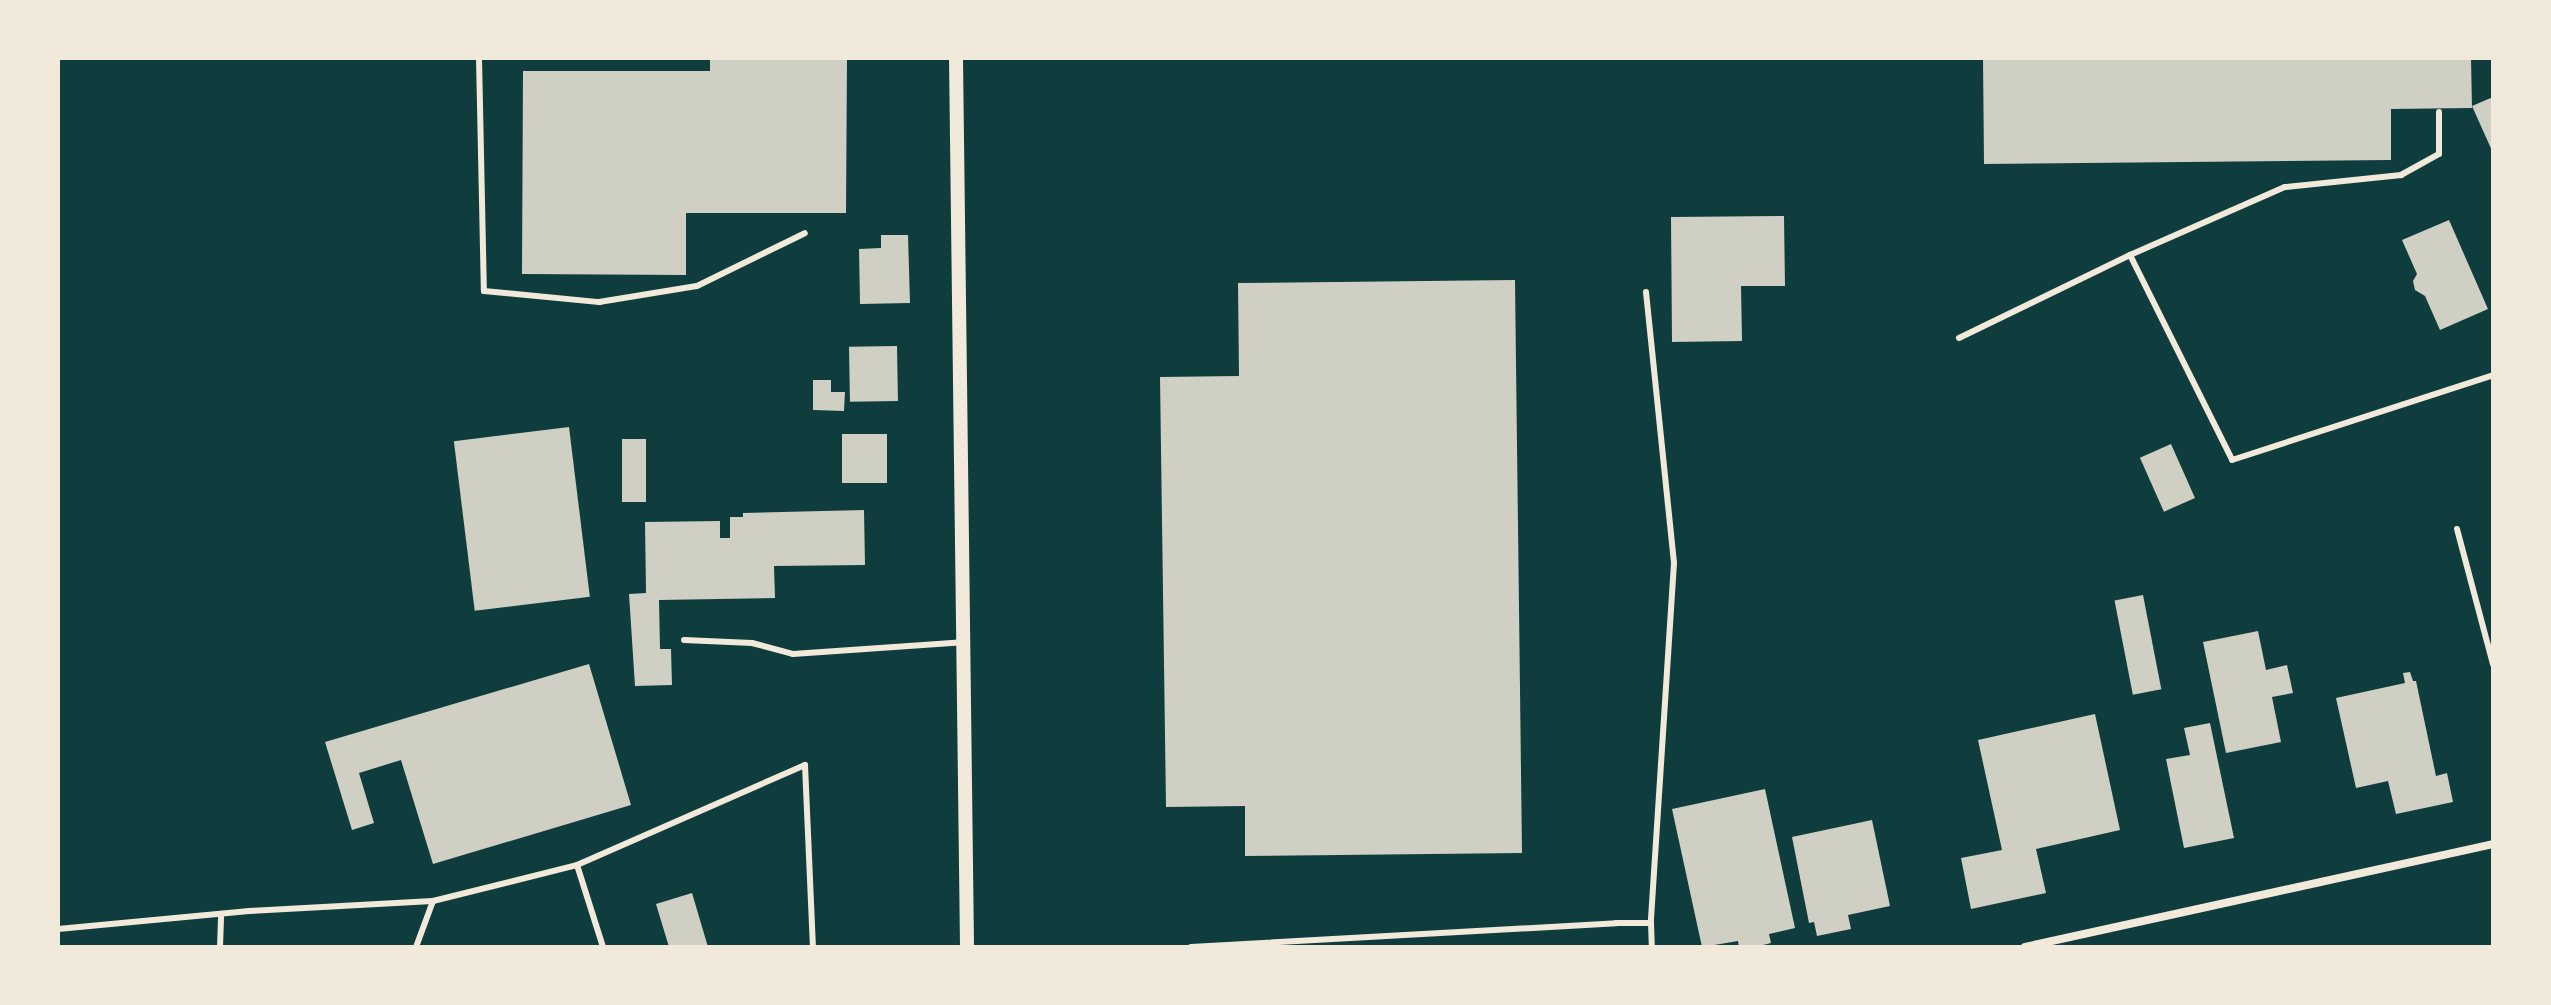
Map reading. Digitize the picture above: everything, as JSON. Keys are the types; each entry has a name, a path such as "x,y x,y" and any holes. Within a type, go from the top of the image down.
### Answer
{"street":[{"path":"956,58 967,947"},
{"path":"2025,947 2493,844"}],"lane":[{"path":"479,58 484,291 599,302 697,286 805,233"},
{"path":"1959,338 2130,255 2285,187 2401,175 2439,154 2439,112"},
{"path":"2130,255 2232,460 2493,375"},
{"path":"1646,292 1674,563 1652,947"},
{"path":"2457,529 2493,664"},
{"path":"684,640 752,643 793,654 963,642"},
{"path":"58,929 221,914 433,901 577,865 805,765 813,947"},
{"path":"577,865 603,947"},
{"path":"416,947 433,901"},
{"path":"220,947 221,914"},
{"path":"1191,947 1651,923"}],"building":[{"path":"710,58 847,58 846,213 686,213 686,275 522,274 523,71 710,71"},
{"path":"1983,58 2471,58 2472,108 2391,109 2391,160 1984,164"},
{"path":"2493,97 2493,153 2472,106"},
{"path":"1784,216 1785,286 1741,286 1742,341 1672,342 1671,217"},
{"path":"2449,220 2488,309 2440,330 2425,296 2415,290 2413,281 2417,274 2402,240"},
{"path":"881,235 908,235 910,303 860,304 859,249 881,248"},
{"path":"1515,280 1522,853 1245,856 1245,806 1166,807 1160,377 1239,376 1238,283"},
{"path":"897,346 898,401 850,402 849,347"},
{"path":"813,380 831,380 831,392 845,392 844,411 813,410"},
{"path":"569,427 590,597 475,611 454,441"},
{"path":"842,434 887,434 887,483 842,483"},
{"path":"622,439 646,439 646,502 622,502"},
{"path":"2171,444 2195,498 2164,512 2140,458"},
{"path":"864,510 865,565 774,566 775,598 659,600 660,649 671,649 672,685 635,686 629,594 646,593 645,522 720,521 720,538 730,538 730,517 743,517 743,513"},
{"path":"2143,595 2161,689 2133,695 2115,601"},
{"path":"2258,631 2266,670 2287,665 2293,693 2272,697 2281,742 2226,753 2203,642"},
{"path":"589,664 631,805 433,864 401,760 359,773 374,823 352,830 325,742"},
{"path":"2410,672 2413,681 2416,681 2436,776 2447,773 2453,802 2396,814 2388,781 2356,788 2336,698 2405,683 2403,673"},
{"path":"2095,714 2120,830 2036,849 2046,893 1971,909 1961,858 2002,850 1978,740"},
{"path":"2210,723 2234,838 2184,848 2166,759 2190,755 2184,728"},
{"path":"1765,789 1795,928 1769,934 1771,943 1755,947 1739,947 1738,941 1702,947 1672,809"},
{"path":"1872,820 1890,906 1848,915 1851,929 1817,936 1814,922 1809,923 1792,837"},
{"path":"692,893 708,947 669,947 656,904"}]}
